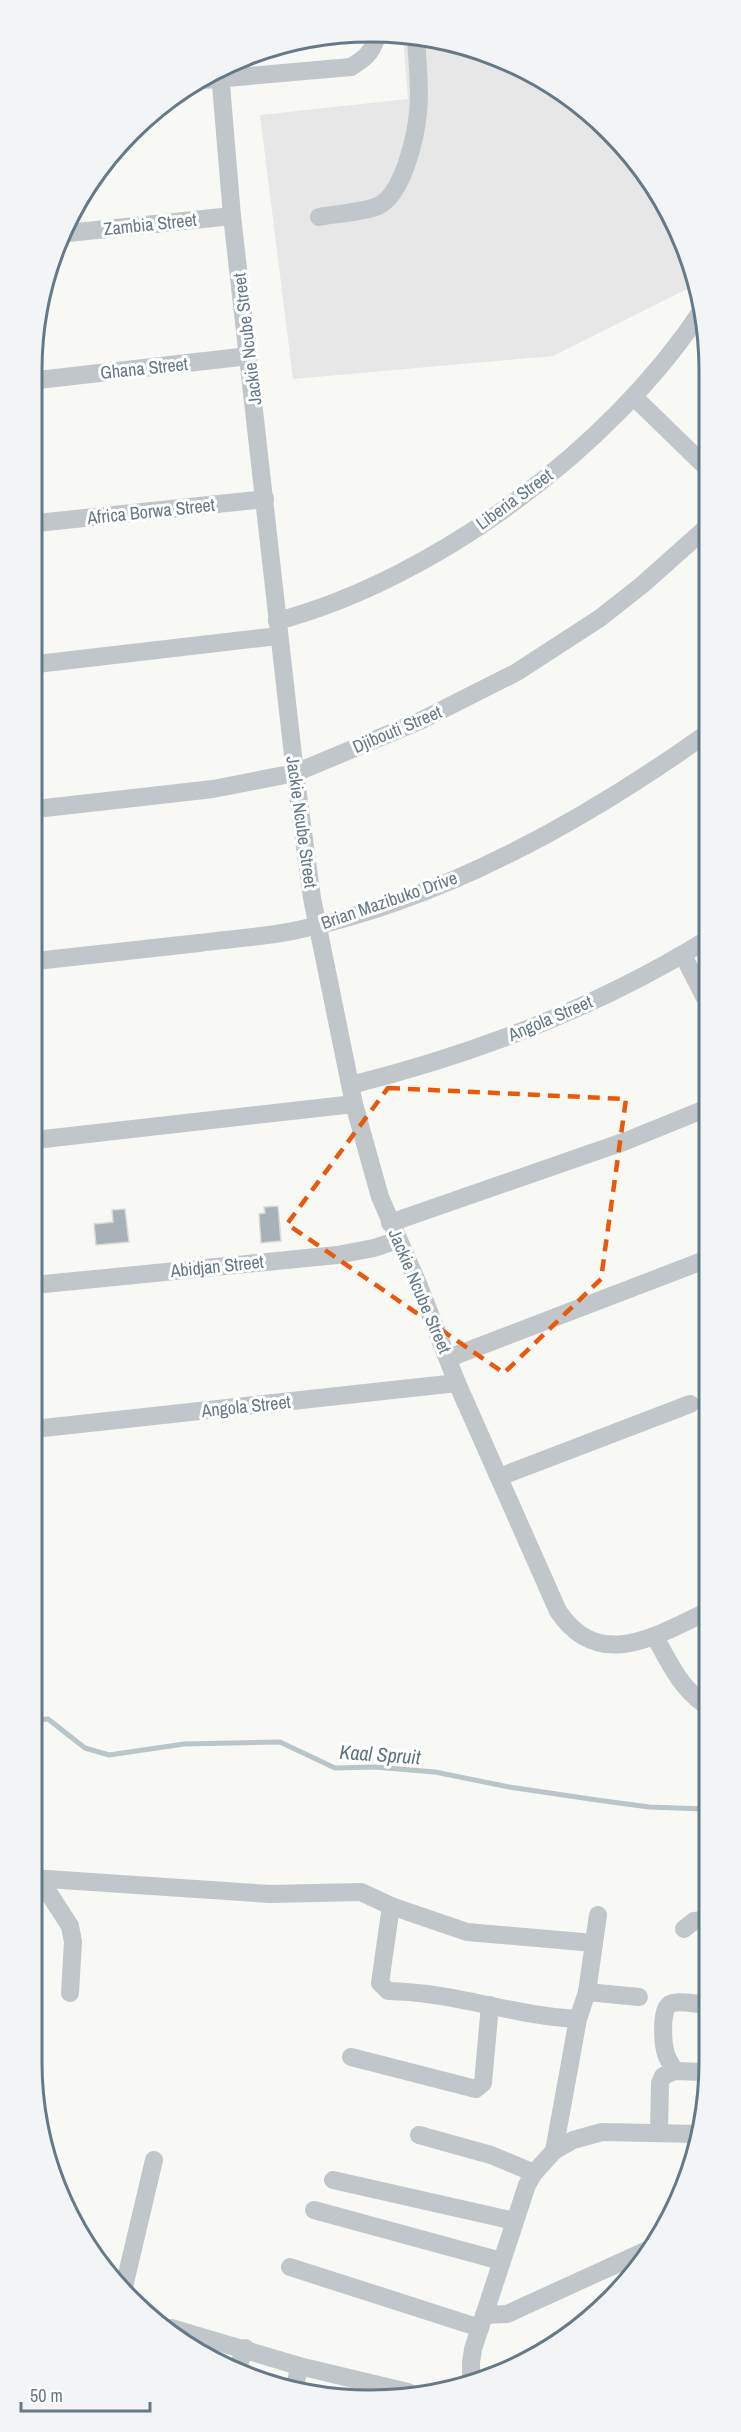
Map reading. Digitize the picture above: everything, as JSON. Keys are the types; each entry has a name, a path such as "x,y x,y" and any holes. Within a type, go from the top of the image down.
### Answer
{"street":[{"path":"224,76 351,67 364,60 373,49 375,42"},
{"path":"319,217 379,206 392,193 401,178 413,140 419,110 416,45"},
{"name":"Jackie Ncube Street","path":"215,81 249,356 277,628 295,773 318,926 354,1104 372,1174 457,1383 558,1611 577,1632 586,1638 608,1645 637,1643 655,1637"},
{"name":"Zambia Street","path":"73,233 232,216"},
{"name":"Liberia Street","path":"42,663 277,628 362,591 434,553 528,491 580,448 634,397 695,320"},
{"name":"Ghana Street","path":"42,380 249,356"},
{"path":"634,397 699,460"},
{"name":"Africa Borwa Street","path":"42,522 265,499"},
{"name":"Djibouti Street","path":"42,808 213,789 295,773 422,720 535,661 600,618 699,534"},
{"name":"Brian Mazibuko Drive","path":"42,960 247,937 318,926 409,897 489,863 544,835 610,797 699,739"},
{"name":"Angola Street","path":"351,1085 431,1064 542,1024 621,987 699,945"},
{"path":"683,955 699,986"},
{"path":"42,1139 354,1104"},
{"path":"390,1223 626,1141 699,1111"},
{"name":"Abidjan Street","path":"42,1284 337,1255 374,1248 398,1240"},
{"path":"448,1358 699,1262"},
{"name":"Angola Street","path":"42,1428 457,1383"},
{"path":"499,1477 690,1404"},
{"path":"699,1615 655,1637 680,1682 699,1701"},
{"path":"42,1878 270,1894 361,1892 391,1906 467,1932 594,1943"},
{"path":"42,1887 69,1926 73,1942 70,1993"},
{"path":"391,1906 380,1983 388,1991 412,1992 490,2005 547,2018 578,2019"},
{"path":"554,2151 578,2019 587,1992 598,1915"},
{"path":"684,1929 699,1921"},
{"path":"587,1992 639,1997"},
{"path":"675,2071 664,2047 666,2009 675,2003 699,2004"},
{"path":"351,2057 476,2089 483,2083 490,2005"},
{"path":"659,2132 661,2079 666,2074 675,2071 699,2072"},
{"path":"471,2374 471,2363 482,2321 513,2221 534,2173 554,2151 573,2140 603,2132 691,2134"},
{"path":"419,2135 491,2155 534,2173"},
{"path":"125,2280 154,2160"},
{"path":"333,2180 513,2221"},
{"path":"314,2210 501,2261"},
{"path":"290,2266 482,2321 507,2314 635,2256"},
{"path":"183,2331 244,2348 373,2390"},
{"path":"239,2362 244,2348"},
{"path":"296,2382 299,2366"}],"highlighted area":[{"path":"388,1088 626,1099 601,1279 504,1373 287,1224"}],"shaded area":[{"path":"403,44 435,48 476,59 516,76 553,97 603,138 644,188 674,245 689,288 553,356 293,379 260,115 408,99"}],"building":[{"path":"278,1206 281,1241 261,1243 259,1214 265,1213 264,1207"},
{"path":"125,1209 129,1242 96,1245 94,1224 113,1222 112,1210"}],"waterway":[{"name":"Kaal Spruit","path":"42,1719 48,1719 85,1748 109,1755 184,1744 280,1742 335,1768 374,1767 435,1772 509,1787 597,1800 649,1807 699,1809"}]}
